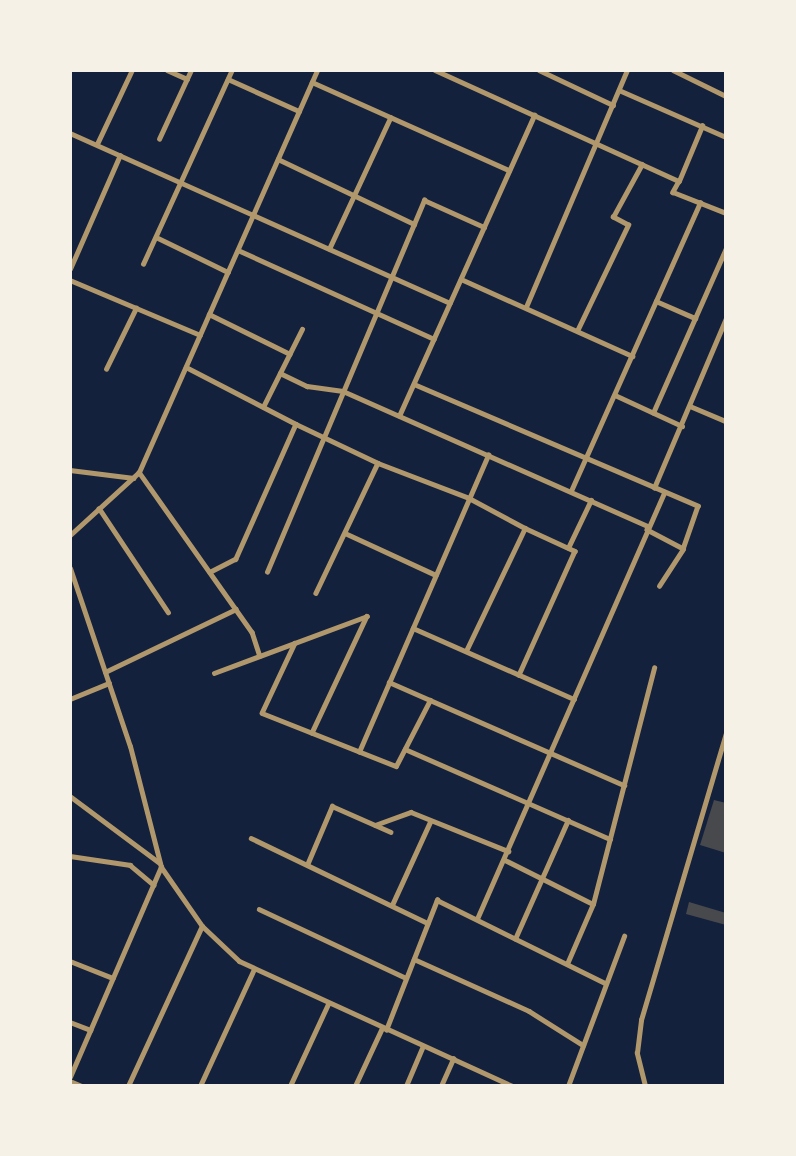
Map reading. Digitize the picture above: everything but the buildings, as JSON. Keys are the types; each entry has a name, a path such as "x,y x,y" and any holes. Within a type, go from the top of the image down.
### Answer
{"street":[{"path":"96,144 132,70"},
{"path":"167,70 187,79"},
{"path":"159,139 191,70"},
{"path":"143,264 232,70"},
{"path":"70,535 139,472 317,70"},
{"path":"435,70 446,73 679,181"},
{"path":"539,70 613,105"},
{"path":"526,308 627,70"},
{"path":"673,70 726,96"},
{"path":"228,79 299,111"},
{"path":"312,82 509,170"},
{"path":"619,90 726,137"},
{"path":"399,416 534,115"},
{"path":"329,249 390,118"},
{"path":"702,126 673,192 726,213"},
{"path":"70,133 450,303"},
{"path":"70,269 120,155"},
{"path":"278,159 414,224"},
{"path":"578,331 628,225 613,217 642,164"},
{"path":"267,572 424,200 484,227"},
{"path":"571,491 700,202"},
{"path":"156,237 228,272"},
{"path":"653,413 726,248"},
{"path":"238,250 434,339"},
{"path":"70,279 200,335"},
{"path":"461,279 632,356"},
{"path":"656,302 695,318"},
{"path":"106,369 136,308"},
{"path":"209,314 290,354"},
{"path":"654,488 726,318"},
{"path":"263,407 302,329"},
{"path":"186,367 378,464 469,498 575,551 519,675"},
{"path":"280,373 307,386 343,391 591,500 648,528 683,549"},
{"path":"414,384 698,506 683,549 659,586"},
{"path":"615,394 682,426"},
{"path":"690,406 726,421"},
{"path":"210,573 236,559 296,424"},
{"path":"359,752 488,455"},
{"path":"316,593 378,464"},
{"path":"70,470 133,478"},
{"path":"139,472 252,632 260,656"},
{"path":"477,919 505,860 663,492"},
{"path":"568,548 591,500"},
{"path":"99,508 168,612"},
{"path":"466,651 525,528"},
{"path":"345,533 436,575"},
{"path":"70,568 130,746 161,865 202,926 239,961 254,969 512,1086"},
{"path":"105,672 236,609"},
{"path":"214,673 367,616 312,733"},
{"path":"413,628 574,699"},
{"path":"295,643 262,713 396,766 430,700"},
{"path":"567,964 593,904 654,668"},
{"path":"70,699 109,682"},
{"path":"389,682 624,785"},
{"path":"645,1086 637,1053 641,1020 726,733"},
{"path":"405,749 610,839"},
{"path":"70,796 73,802 161,865"},
{"path":"308,865 332,806 391,832"},
{"path":"375,825 411,812 430,822 508,851"},
{"path":"515,939 568,820"},
{"path":"392,905 430,822"},
{"path":"251,838 428,923"},
{"path":"70,856 130,865 154,885"},
{"path":"505,860 593,904"},
{"path":"82,1086 70,1079 161,865"},
{"path":"355,1086 384,1029 437,900 605,983"},
{"path":"259,909 406,978"},
{"path":"128,1086 202,926"},
{"path":"568,1086 624,936"},
{"path":"414,959 529,1011 583,1045"},
{"path":"70,961 113,978"},
{"path":"200,1086 254,969"},
{"path":"291,1086 328,1004"},
{"path":"70,1022 91,1030"},
{"path":"406,1086 423,1046"},
{"path":"441,1086 453,1059"}]}
